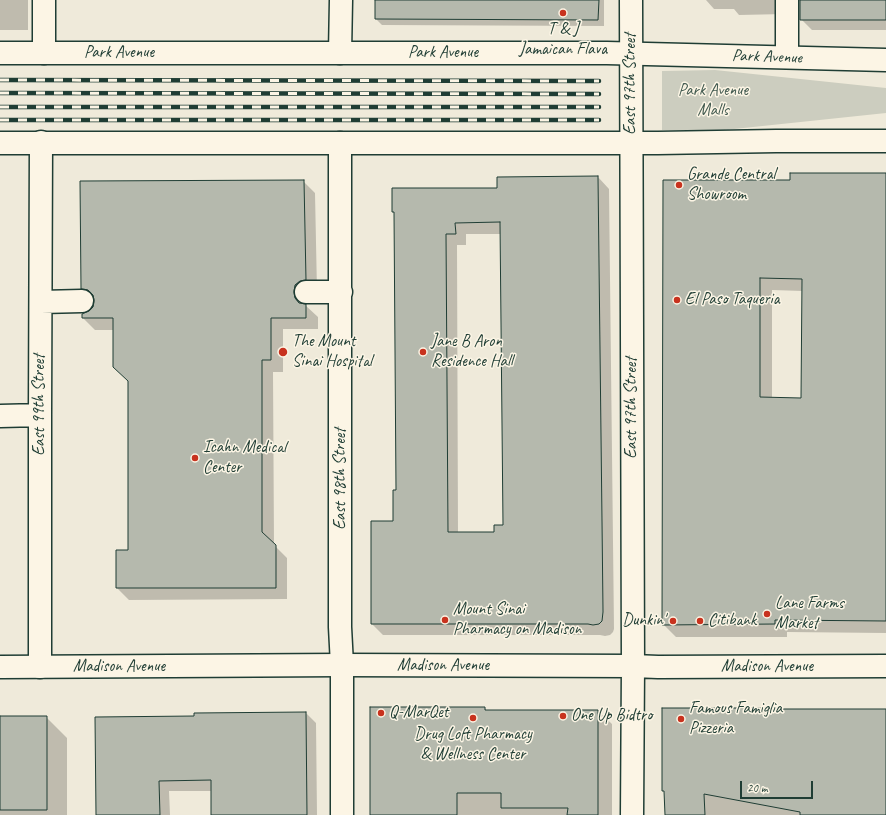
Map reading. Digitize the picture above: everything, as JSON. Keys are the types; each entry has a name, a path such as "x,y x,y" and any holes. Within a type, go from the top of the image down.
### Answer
{"main road":[{"path":"44,0 44,53"},
{"path":"340,53 341,0"},
{"name":"East 97th Street","path":"631,0 632,815"},
{"path":"787,0 787,57"},
{"name":"Park Avenue","path":"0,53 631,53 886,60"},
{"path":"0,142 658,143 886,141"},
{"name":"East 99th Street","path":"40,667 41,142"},
{"name":"East 98th Street","path":"340,143 340,626 342,665 342,815"},
{"path":"306,292 341,292"},
{"path":"40,302 82,301"},
{"path":"0,416 40,416"},
{"name":"Madison Avenue","path":"0,667 342,665 658,667 886,666"}],"green space":[{"name":"Park Avenue Malls","path":"715,70 886,88 886,113 715,131 662,130 662,71"}],"building":[{"path":"375,0 599,0 598,20 375,19"},
{"path":"800,0 886,0 886,20 800,20"},
{"path":"790,173 886,173 886,621 775,620 775,624 662,625 663,180 790,180","holes":["760,278 802,279 801,398 760,397"]},
{"path":"598,176 602,621 599,624 593,625 371,624 371,521 393,521 393,490 396,490 394,212 392,212 392,188 497,188 497,177","holes":["500,222 503,525 494,525 494,532 448,532 446,234 456,234 455,223"]},
{"path":"304,180 306,280 300,281 295,285 294,292 295,298 299,303 306,304 306,318 271,318 271,360 262,360 262,532 276,545 276,588 116,588 116,550 128,550 128,381 113,367 113,318 82,318 82,314 89,311 93,307 94,300 93,295 88,290 81,289 80,181"},
{"path":"370,707 485,707 485,710 598,710 598,815 567,815 568,808 501,808 501,793 457,793 457,815 370,815"},
{"path":"662,708 886,709 886,815 800,815 800,812 704,794 705,815 665,815 664,791 662,791"},
{"path":"306,712 307,815 211,815 211,780 159,781 160,815 96,815 95,717 194,716 194,713"},
{"path":"0,716 47,716 47,810 0,810"}],"railway":[{"path":"0,80 599,81"},
{"path":"0,93 599,94"},
{"path":"0,107 599,107"},
{"path":"0,120 599,120"}],"place":[{"name":"T & J Jamaican Flava","path":"563,13"},
{"name":"Grande Central Showroom","path":"679,185"},
{"name":"El Paso Taqueria","path":"677,300"},
{"name":"The Mount Sinai Hospital","path":"283,352"},
{"name":"Jane B Aron Residence Hall","path":"423,352"},
{"name":"Icahn Medical Center","path":"195,458"},
{"name":"Lane Farms Market","path":"767,614"},
{"name":"Mount Sinai Pharmacy on Madison","path":"445,620"},
{"name":"Dunkin'","path":"673,621"},
{"name":"Citibank","path":"700,621"},
{"name":"Q-MarQet","path":"381,713"},
{"name":"One Up Bidtro","path":"563,716"},
{"name":"Drug Loft Pharmacy & Wellness Center","path":"473,718"},
{"name":"Famous Famiglia Pizzeria","path":"681,719"}]}
